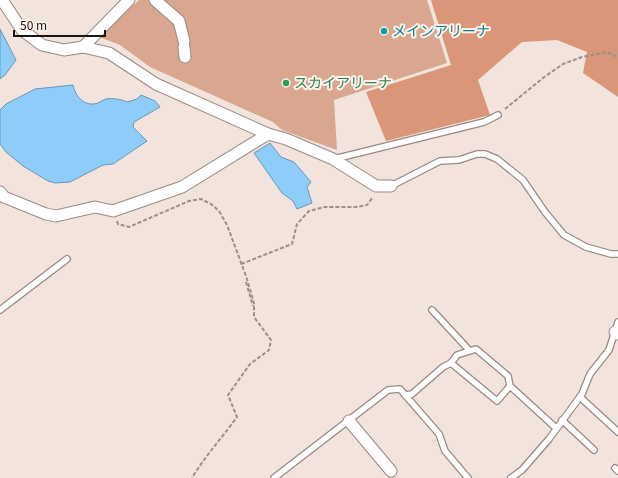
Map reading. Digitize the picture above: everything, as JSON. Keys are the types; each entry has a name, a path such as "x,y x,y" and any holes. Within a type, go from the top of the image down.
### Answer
{"street":[{"path":"2,0 22,30 42,45 64,50 83,47 109,53 156,84 268,134 286,139 333,159 376,186 391,186"},
{"path":"83,47 129,0"},
{"path":"155,0 179,21 184,48"},
{"path":"0,192 4,197 46,214 56,216 94,207 113,211 182,187 268,134"},
{"path":"349,421 391,471"}],"lane":[{"path":"333,159 484,122 498,115"},
{"path":"391,186 440,160 459,160 477,154 485,154 497,159 523,180 545,212 564,235 586,248 611,254 618,254"},
{"path":"0,310 67,259"},
{"path":"432,310 469,350"},
{"path":"511,478 522,470 549,439 580,397 590,374 609,350 617,330"},
{"path":"405,395 412,394 443,367 451,363 457,355 476,349 508,376 510,386 556,428"},
{"path":"451,363 497,401 510,386"},
{"path":"274,478 388,390 400,389 439,434 445,452 468,478"},
{"path":"580,397 618,432"},
{"path":"562,420 594,450"}],"path":[{"path":"498,115 543,78 563,64 582,57 607,52 618,57"},
{"path":"257,321 241,264 292,244 297,224 309,211 324,207 362,206 367,204 376,194"},
{"path":"113,211 118,224 129,227 189,201 201,199 211,204 219,211 227,226 246,276 254,303 254,317 271,340 269,350 250,364 228,395 237,418 217,445 200,464 192,478"}],"shaded area":[{"name":"スカイアリーナ","path":"139,0 427,0 447,63 334,100 337,150 282,130 273,122 150,67 120,45 99,37"},
{"path":"431,0 618,0 618,97 583,73 587,52 557,40 522,42 478,80 490,115 386,141 366,92 451,65"}],"water":[{"path":"0,29 16,60 5,75 0,79"},
{"path":"73,85 77,96 86,103 96,104 109,99 117,99 127,102 137,99 141,95 155,101 160,107 134,122 133,127 147,141 113,164 103,165 70,182 55,183 48,181 23,166 6,152 0,144 0,110 6,104 35,89"},
{"path":"270,143 281,157 294,162 311,182 307,187 312,203 297,209 293,201 282,193 254,153"}],"place":[{"name":"メインアリーナ","path":"384,31"},
{"name":"スカイアリーナ","path":"286,83"}]}
